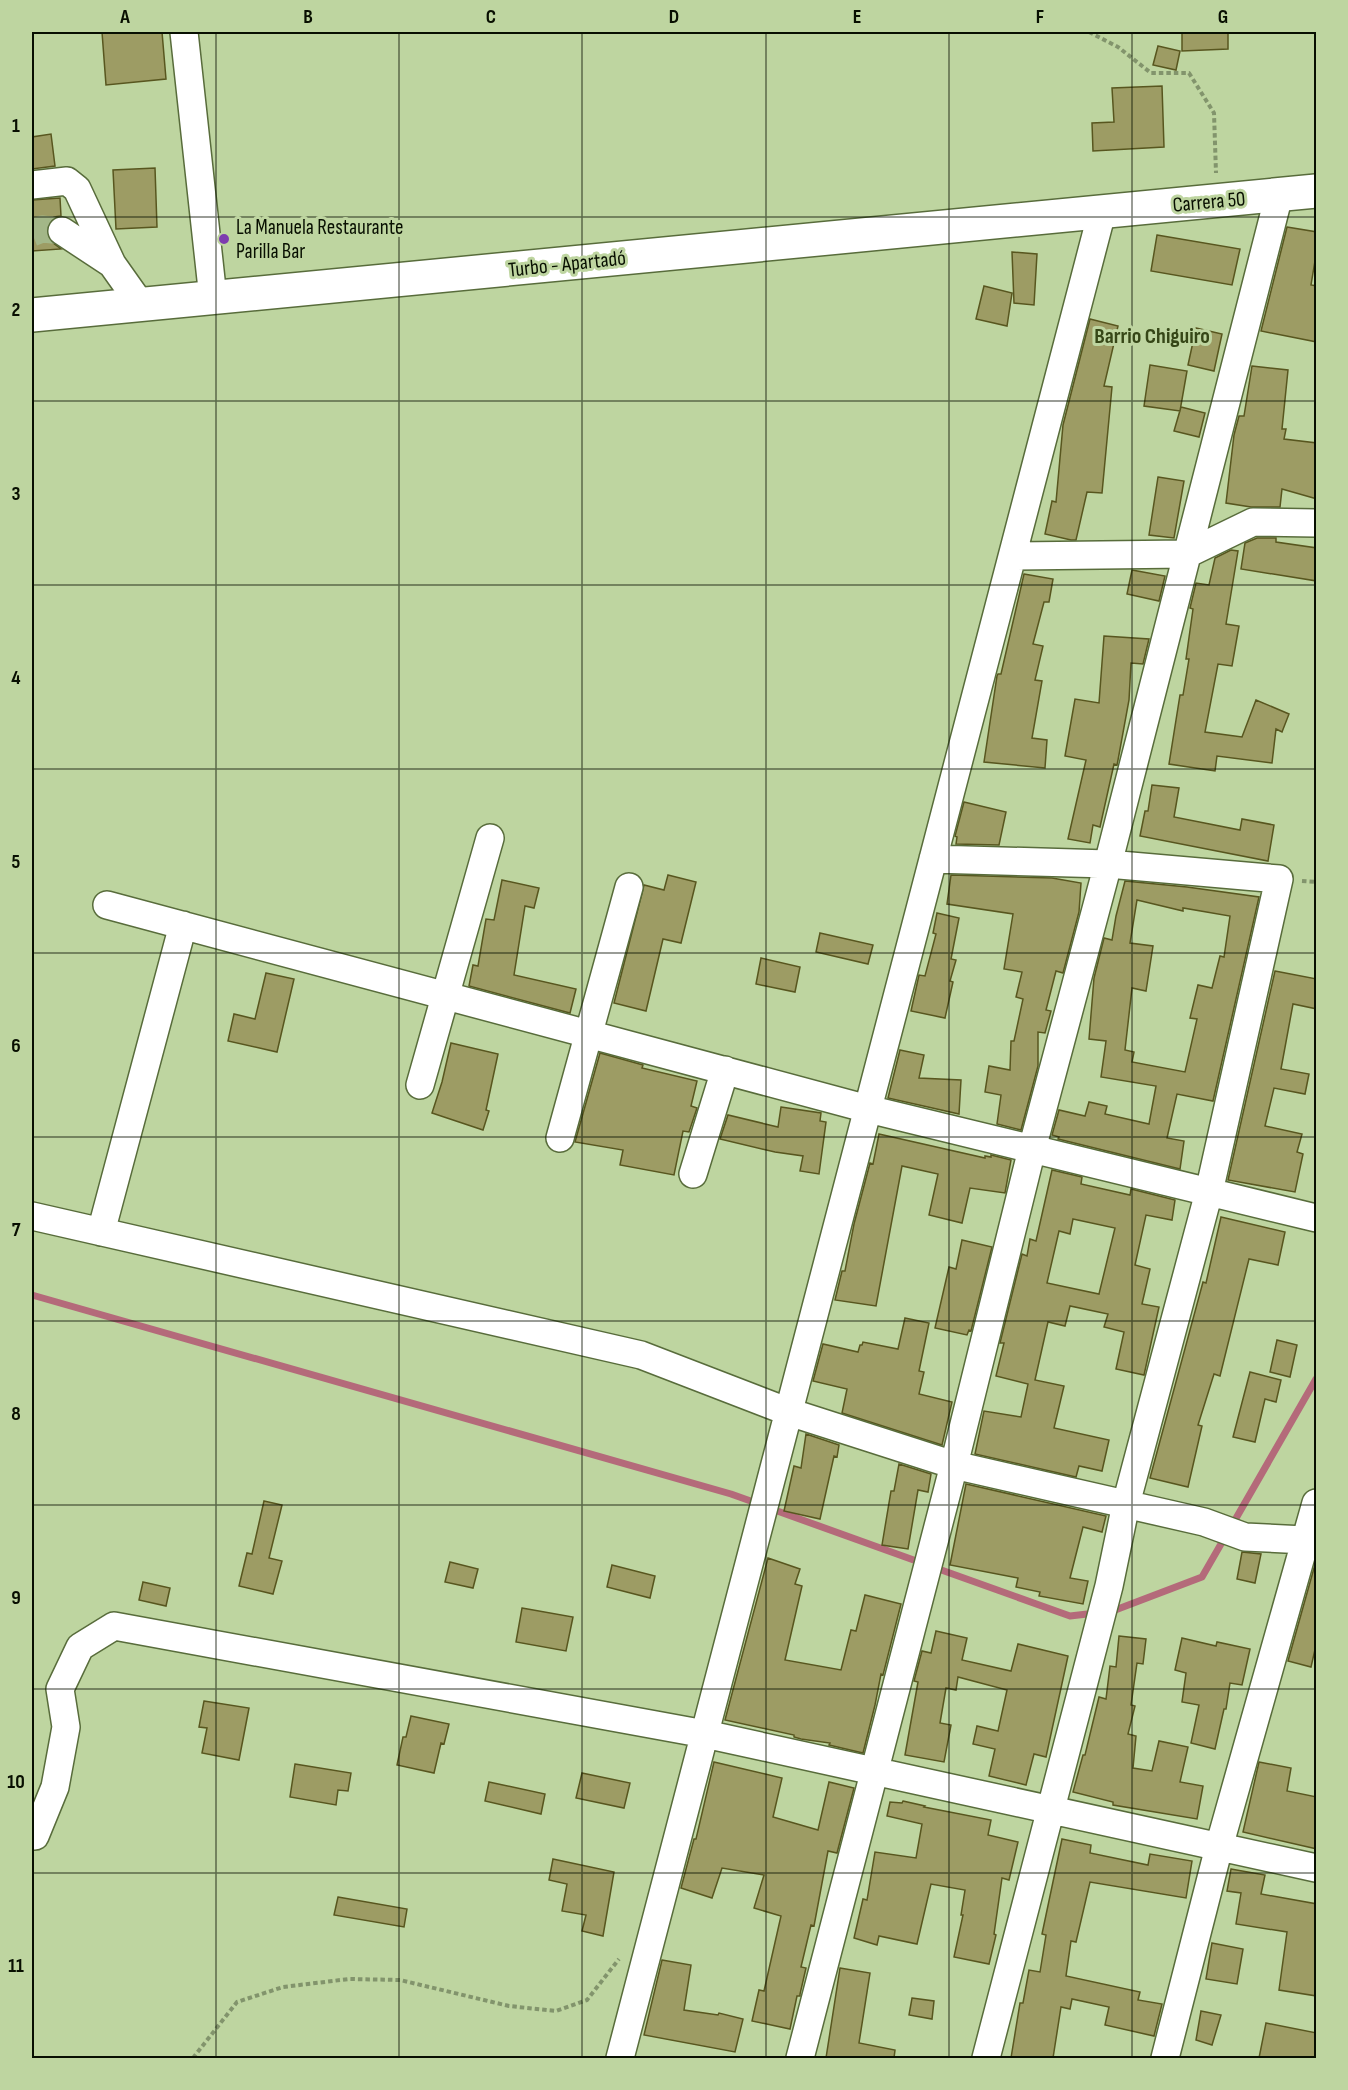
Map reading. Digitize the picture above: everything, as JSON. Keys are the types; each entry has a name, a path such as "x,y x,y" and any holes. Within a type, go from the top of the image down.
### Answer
{"main road":[{"name":"Carrera 50","path":"1102,212 1317,191"},
{"name":"Turbo - Apartadó","path":"32,315 1102,212"}],"street":[{"path":"184,32 213,298"},
{"path":"32,185 67,181 77,189 112,264 141,304"},
{"path":"800,2058 1279,195"},
{"path":"620,2058 1102,212"},
{"path":"62,231 112,264"},
{"path":"1012,556 1187,554 1253,522 1317,523"},
{"path":"420,1085 490,838"},
{"path":"933,859 1108,864 1279,879 1209,1192 1126,1504 1109,1586 986,2058"},
{"path":"560,1138 629,887"},
{"path":"107,905 868,1110 1317,1218"},
{"path":"101,1232 183,926"},
{"path":"693,1174 725,1070"},
{"path":"32,1216 641,1355 789,1412 954,1465 1204,1522 1245,1537 1311,1542"},
{"path":"1165,2058 1219,1847 1311,1542 1317,1503"},
{"path":"32,1836 35,1836 55,1787 66,1727 60,1689 80,1647 114,1626 705,1734 1317,1868"}],"path":[{"path":"1089,32 1118,47 1151,74 1189,73 1214,113 1217,201"},
{"path":"193,2058 237,2002 283,1986 349,1978 400,1980 508,2006 556,2011 587,2000 620,1958 651,1941"}],"building":[{"path":"102,32 162,32 166,79 106,85"},
{"path":"1182,32 1228,32 1228,49 1182,51"},
{"path":"1158,46 1180,51 1176,70 1153,65"},
{"path":"1162,86 1164,147 1093,151 1092,123 1114,122 1112,88"},
{"path":"51,134 55,166 32,169 32,137"},
{"path":"155,168 157,227 116,229 113,170"},
{"path":"60,198 61,216 54,217 49,222 46,231 48,239 61,249 32,251 32,200"},
{"path":"1287,227 1317,232 1317,249 1311,285 1317,286 1317,342 1261,331"},
{"path":"1157,235 1240,249 1232,285 1151,271"},
{"path":"1012,252 1037,254 1034,305 1014,303"},
{"path":"984,286 1012,293 1007,326 976,319"},
{"path":"1090,319 1118,326 1104,386 1112,387 1102,493 1087,492 1076,540 1071,540 1045,534 1052,501 1056,502 1063,425"},
{"path":"1196,328 1222,334 1214,371 1188,365"},
{"path":"1150,365 1187,371 1180,411 1144,406"},
{"path":"1252,366 1288,370 1282,429 1286,429 1284,439 1317,443 1317,499 1282,489 1280,507 1251,507 1226,503 1234,435 1239,416 1244,416"},
{"path":"1181,407 1205,413 1199,437 1174,431"},
{"path":"1158,477 1184,481 1174,538 1149,535"},
{"path":"1257,538 1276,538 1276,542 1317,548 1317,581 1241,569 1245,543"},
{"path":"1231,550 1238,551 1226,624 1239,626 1232,666 1218,664 1205,732 1242,737 1256,700 1289,714 1282,732 1276,729 1272,763 1217,756 1215,771 1169,764 1180,695 1183,695 1189,659 1186,659 1193,609 1190,608 1196,583 1209,585 1215,558"},
{"path":"1132,570 1165,576 1159,601 1127,594"},
{"path":"1024,574 1053,579 1049,602 1044,602 1033,644 1043,646 1035,680 1042,681 1032,738 1047,740 1045,768 984,762 997,676 1001,674"},
{"path":"1104,636 1149,639 1143,664 1131,663 1129,700 1117,765 1114,764 1100,827 1093,825 1090,843 1068,839 1086,760 1065,756 1075,699 1099,703"},
{"path":"1152,785 1179,788 1174,817 1240,830 1242,819 1274,825 1268,861 1140,836 1145,811 1148,811"},
{"path":"964,802 1006,812 999,845 956,844 957,837 955,836"},
{"path":"668,875 696,882 681,943 663,939 646,1011 614,1003 644,885 664,890"},
{"path":"951,875 1052,878 1081,883 1079,912 1063,973 1056,971 1046,1010 1051,1011 1045,1033 1038,1032 1038,1066 1021,1130 997,1124 1001,1095 985,1092 989,1066 1010,1070 1011,1041 1014,1041 1023,999 1016,997 1022,972 1004,969 1013,914 947,904"},
{"path":"502,880 539,888 534,908 525,906 514,975 576,989 570,1013 469,986 473,965 478,966 486,919 494,920"},
{"path":"1125,881 1259,897 1213,1101 1177,1094 1167,1138 1184,1141 1180,1169 1058,1139 1059,1137 1052,1135 1059,1110 1085,1116 1089,1102 1107,1106 1105,1114 1149,1124 1156,1086 1101,1077 1106,1041 1089,1039 1094,978 1104,938 1112,940","holes":["1137,900 1183,911 1183,908 1230,916 1224,957 1220,956 1212,988 1198,985 1190,1018 1197,1019 1185,1072 1132,1062 1134,1052 1125,1050 1132,988 1146,991 1153,946 1130,943"]},
{"path":"937,913 959,918 951,959 956,960 950,981 953,982 945,1018 911,1011 919,975 925,976 936,934 933,933"},
{"path":"820,933 873,945 868,964 816,952"},
{"path":"761,958 800,967 795,992 756,984"},
{"path":"1275,971 1317,979 1317,1009 1293,1004 1281,1069 1309,1074 1305,1094 1274,1088 1265,1126 1302,1134 1297,1152 1303,1154 1295,1192 1228,1180"},
{"path":"266,973 294,979 277,1052 228,1041 234,1014 255,1019"},
{"path":"451,1043 498,1054 486,1110 489,1111 483,1130 432,1113"},
{"path":"900,1050 924,1055 919,1078 961,1080 959,1114 888,1098"},
{"path":"600,1053 643,1065 642,1068 697,1081 691,1106 697,1108 689,1132 683,1131 674,1175 620,1165 623,1150 575,1142"},
{"path":"781,1107 821,1113 820,1121 826,1122 819,1174 800,1171 803,1156 720,1139 728,1115 778,1127"},
{"path":"879,1134 985,1158 991,1155 1011,1160 1005,1193 970,1188 962,1223 929,1215 938,1174 902,1166 876,1306 835,1300 842,1271 845,1271 854,1224 870,1163 873,1164"},
{"path":"1052,1170 1082,1177 1081,1184 1130,1195 1131,1189 1175,1200 1172,1220 1146,1215 1135,1265 1150,1269 1142,1304 1159,1307 1144,1375 1116,1369 1124,1332 1104,1327 1108,1314 1070,1306 1065,1326 1048,1322 1035,1380 1064,1386 1054,1428 1109,1440 1102,1471 1079,1466 1076,1477 975,1454 984,1411 1021,1417 1028,1384 996,1376 1004,1343 1000,1343 1022,1254 1027,1256 1030,1239 1036,1241","holes":["1073,1219 1115,1228 1099,1294 1047,1283 1059,1231 1070,1234"]},
{"path":"1221,1217 1285,1232 1278,1265 1249,1259 1220,1376 1214,1374 1198,1425 1202,1426 1188,1487 1150,1478 1203,1282 1206,1283"},
{"path":"962,1240 992,1247 971,1331 969,1330 967,1335 935,1328 949,1267 956,1269"},
{"path":"905,1318 929,1323 919,1371 924,1372 919,1394 952,1402 942,1445 842,1413 847,1389 813,1381 823,1344 858,1352 863,1342 898,1349"},
{"path":"1277,1340 1297,1345 1290,1377 1270,1372"},
{"path":"1250,1372 1281,1380 1276,1402 1265,1399 1255,1442 1233,1437"},
{"path":"806,1434 839,1445 837,1457 834,1456 820,1519 784,1511 794,1466 801,1468"},
{"path":"899,1464 931,1474 928,1492 918,1490 908,1549 882,1545 891,1491 894,1491"},
{"path":"966,1484 1106,1516 1102,1532 1083,1527 1070,1578 1088,1581 1083,1604 1039,1596 1040,1592 1016,1587 1018,1578 950,1565"},
{"path":"264,1501 282,1505 269,1558 282,1561 273,1594 239,1586 247,1553 252,1554"},
{"path":"1242,1552 1261,1554 1255,1583 1237,1579"},
{"path":"768,1558 800,1569 795,1584 802,1586 785,1660 841,1670 851,1630 856,1631 865,1595 901,1604 883,1675 881,1674 863,1753 829,1745 830,1743 801,1739 794,1735 725,1720"},
{"path":"1316,1561 1317,1641 1311,1667 1288,1661"},
{"path":"450,1562 478,1569 473,1588 445,1582"},
{"path":"612,1565 655,1576 650,1598 607,1587"},
{"path":"143,1582 170,1588 166,1606 139,1600"},
{"path":"522,1608 573,1617 566,1651 516,1642"},
{"path":"936,1631 967,1638 962,1660 1011,1671 1018,1644 1068,1656 1046,1757 1034,1754 1026,1785 989,1776 995,1749 973,1744 977,1726 998,1731 1007,1690 958,1677 956,1690 946,1688 940,1723 951,1725 944,1762 905,1755 918,1682 914,1681 922,1651 931,1653"},
{"path":"1119,1636 1146,1639 1143,1664 1137,1663 1131,1705 1135,1706 1128,1734 1136,1736 1133,1768 1152,1771 1159,1741 1188,1747 1180,1782 1203,1786 1197,1819 1113,1805 1113,1802 1073,1792 1083,1755 1085,1755 1099,1697 1106,1699 1110,1666 1116,1667"},
{"path":"1182,1638 1216,1646 1217,1642 1250,1649 1242,1685 1230,1683 1226,1709 1224,1709 1215,1749 1191,1743 1199,1705 1182,1702 1186,1673 1175,1670"},
{"path":"204,1701 249,1708 239,1760 202,1753 207,1728 199,1727"},
{"path":"411,1716 449,1724 444,1744 441,1743 434,1773 397,1765 403,1737 406,1737"},
{"path":"714,1762 782,1778 773,1817 818,1830 829,1782 854,1788 837,1853 828,1851 814,1926 811,1925 801,1967 806,1968 790,2029 752,2021 759,1990 764,1991 781,1916 754,1908 764,1875 722,1868 712,1898 681,1888 694,1839 696,1839"},
{"path":"1259,1762 1291,1768 1287,1791 1317,1797 1317,1849 1243,1832"},
{"path":"295,1764 351,1773 348,1791 338,1790 336,1805 290,1797"},
{"path":"582,1773 630,1783 624,1808 576,1798"},
{"path":"489,1782 545,1794 541,1814 485,1801"},
{"path":"903,1801 991,1820 988,1835 1018,1842 1009,1880 1002,1878 994,1934 996,1935 989,1964 954,1957 963,1915 961,1915 965,1890 931,1884 917,1944 879,1936 877,1945 854,1938 863,1899 867,1900 875,1852 916,1858 922,1824 887,1816 890,1802 902,1803"},
{"path":"1062,1839 1091,1845 1090,1853 1148,1865 1150,1854 1192,1861 1186,1898 1090,1882 1076,1942 1071,1941 1066,1976 1140,1992 1138,2000 1162,2004 1154,2036 1105,2025 1109,2007 1072,1999 1070,2009 1061,2007 1053,2058 1011,2058 1020,2003 1023,2003 1029,1970 1040,1972 1046,1935 1042,1934"},
{"path":"553,1859 614,1872 603,1936 582,1931 586,1915 562,1911 567,1884 549,1880"},
{"path":"1231,1869 1265,1875 1261,1894 1317,1904 1317,1996 1279,1990 1287,1932 1236,1924 1241,1893 1227,1891"},
{"path":"338,1897 407,1909 404,1927 334,1915"},
{"path":"1212,1943 1243,1949 1237,1984 1206,1979"},
{"path":"662,1960 691,1965 684,2010 718,2015 719,2013 743,2019 735,2052 644,2035"},
{"path":"840,1968 870,1973 859,2043 895,2050 894,2058 826,2058"},
{"path":"912,1998 934,2001 932,2019 909,2015"},
{"path":"1201,2011 1221,2015 1212,2045 1196,2040"},
{"path":"1266,2023 1317,2033 1317,2058 1259,2058"}],"waterway":[{"path":"32,1295 731,1494 759,1504"},
{"path":"1231,1527 1316,1379"},
{"path":"769,1508 922,1563"},
{"path":"1110,1612 1202,1577 1225,1537"},
{"path":"933,1567 1070,1616 1096,1613"}],"tunnel":[{"path":"32,233 42,229 62,231"}],"place":[{"name":"La Manuela Restaurante Parilla Bar","path":"224,239"}],"district":[{"name":"Barrio Chiguiro","path":"1152,336"}]}
